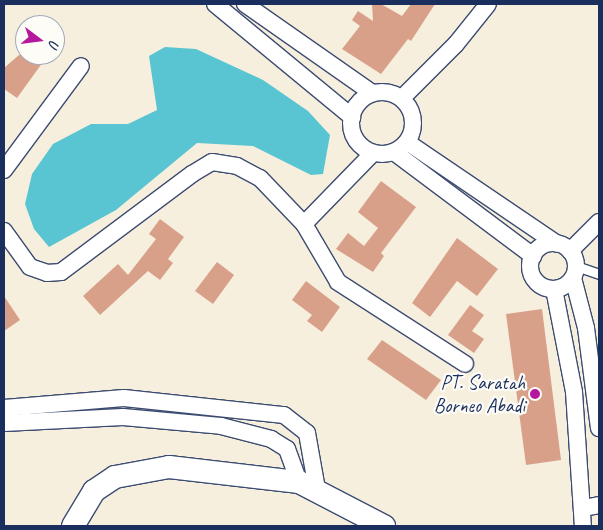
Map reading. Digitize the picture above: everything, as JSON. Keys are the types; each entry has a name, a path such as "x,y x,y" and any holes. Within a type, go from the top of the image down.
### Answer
{"street":[{"path":"215,4 352,117"},
{"path":"245,4 372,93"},
{"path":"402,98 456,44 488,4"},
{"path":"4,170 81,66"},
{"path":"373,152 356,140 352,117 358,102 372,93 388,92 402,98 412,119 400,147"},
{"path":"400,147 533,256 535,280 554,289"},
{"path":"304,224 373,152 400,147 569,260 586,328 599,428"},
{"path":"4,231 30,267 47,274 61,272 212,162 237,166 260,178 304,224 338,282 465,364"},
{"path":"583,526 592,507 574,392 554,289 569,260 599,222"},
{"path":"533,256 542,247 569,260"},
{"path":"4,408 124,398 284,415 307,433 308,485"},
{"path":"241,432 244,410"},
{"path":"4,423 144,418 241,432 271,439 286,449 308,485"},
{"path":"73,526 94,491 115,477 147,468 308,485 384,526"}],"lane":[{"path":"569,260 599,274"}],"water":[{"path":"165,47 196,49 263,80 308,111 330,135 323,174 311,175 253,146 197,143 116,210 49,247 34,229 25,204 32,174 53,144 91,124 128,124 157,110 149,56"}],"building":[{"path":"372,4 381,4 402,16 411,4 435,4 411,41 408,39 381,74 342,49 360,26 352,20 358,11 373,21"},
{"path":"15,58 15,65 41,65 17,98 4,89 4,68"},
{"path":"381,181 416,207 381,253 384,256 373,272 336,249 348,233 364,246 378,228 358,212"},
{"path":"160,219 184,237 168,259 173,263 160,280 148,271 100,315 83,296 118,264 128,275 156,239 149,234"},
{"path":"457,238 498,269 477,296 457,281 430,317 412,303"},
{"path":"217,262 234,275 213,304 195,291"},
{"path":"306,281 340,307 322,332 307,321 312,315 292,300"},
{"path":"4,296 20,320 4,331"},
{"path":"470,305 484,315 472,331 484,339 474,353 448,335"},
{"path":"542,309 561,460 526,465 506,314"},
{"path":"382,340 441,380 426,400 367,359"}],"place":[{"name":"PT. Saratah Borneo Abadi","path":"535,394"}]}
